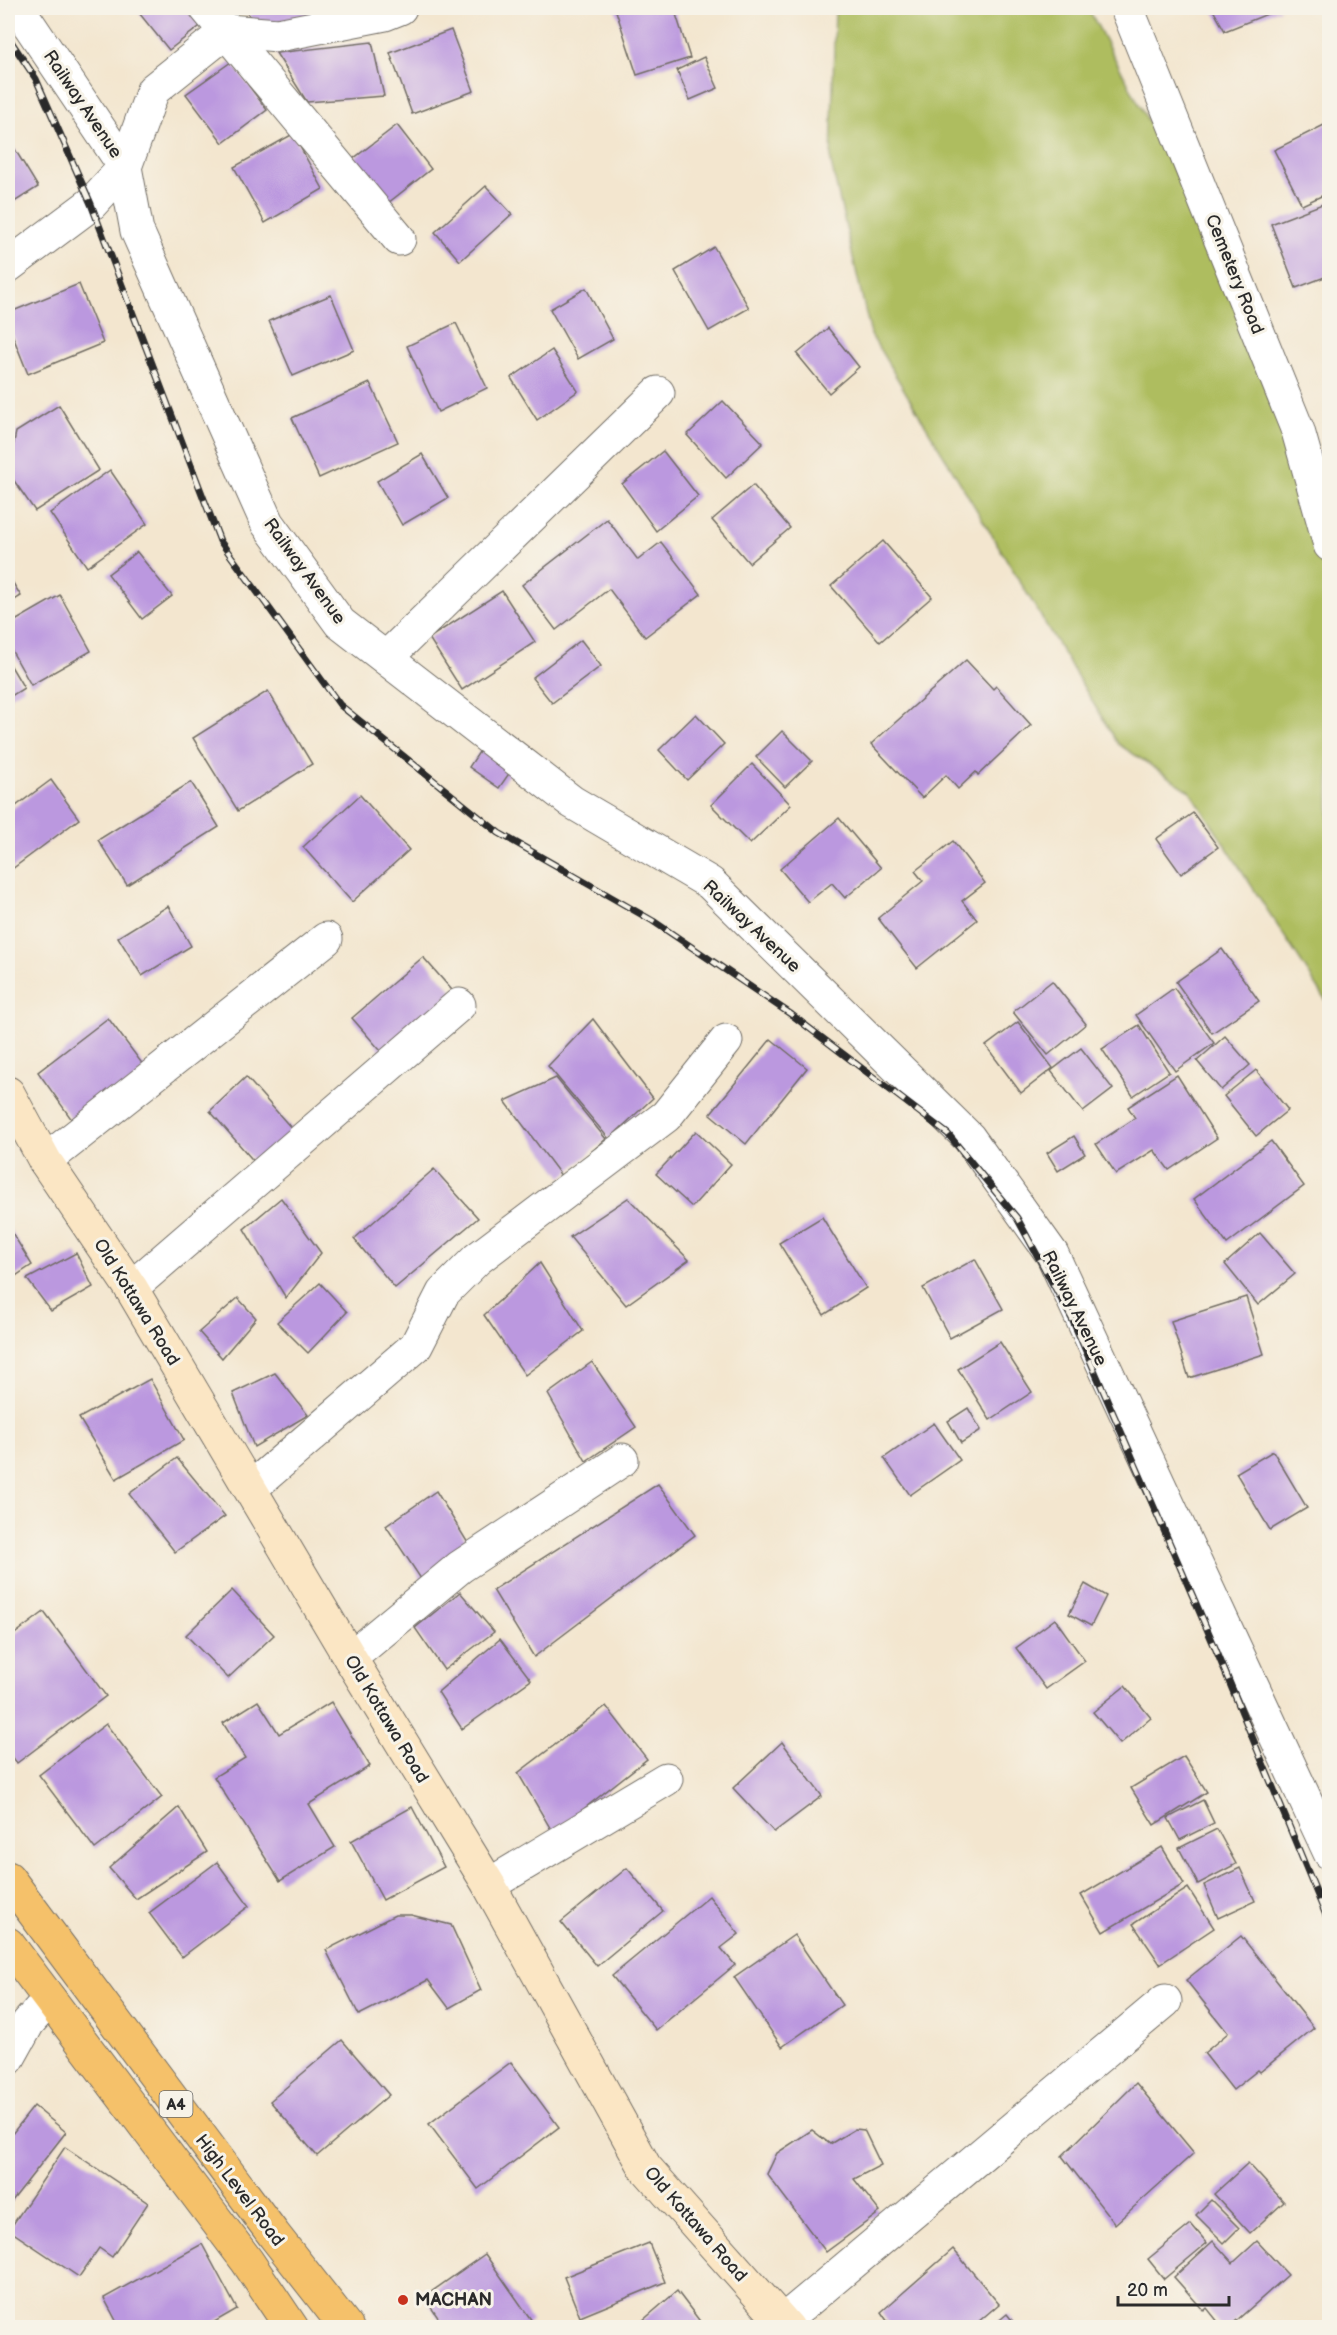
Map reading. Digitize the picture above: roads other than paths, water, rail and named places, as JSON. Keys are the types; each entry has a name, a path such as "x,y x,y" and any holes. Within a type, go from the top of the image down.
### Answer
{"highway":[{"name":"High Level Road","path":"8,1878 273,2235 347,2328"},
{"name":"High Level Road","path":"8,1944 247,2261 292,2328"}],"street":[{"name":"Railway Avenue","path":"18,8 125,166 137,231 267,524 340,623 572,802 710,883 969,1138 1052,1254 1329,1853"},
{"path":"217,19 278,35 385,14 400,8"},
{"name":"Cemetery Road","path":"1127,8 1298,431 1329,545"},
{"path":"8,266 91,204 125,166 153,90 217,19"},
{"path":"217,19 399,239"},
{"path":"386,658 658,393"},
{"path":"45,1161 326,939"},
{"path":"131,1287 459,1005"},
{"path":"251,1488 416,1346 443,1293 477,1259 666,1116 726,1041"},
{"name":"Old Kottawa Road","path":"8,1093 45,1161 131,1287 350,1658 489,1885 645,2167 785,2325"},
{"path":"350,1658 460,1567 622,1460"},
{"path":"489,1885 666,1779"},
{"path":"8,2059 28,2023 49,1999"},
{"path":"785,2325 1165,2001"}],"railway":[{"path":"8,37 36,79 91,204 220,541 340,705 499,833 653,921 792,1015 948,1134 1017,1218 1072,1319 1214,1645 1330,1925"}],"place":[{"name":"MACHAN","path":"403,2300"}]}
